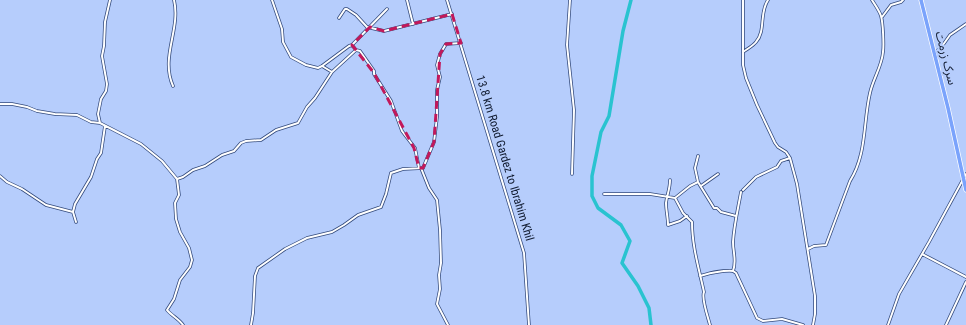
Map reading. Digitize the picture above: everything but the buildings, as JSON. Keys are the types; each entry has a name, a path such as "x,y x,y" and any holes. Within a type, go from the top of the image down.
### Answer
{"highway":[{"name":"سرک زرمت","path":"921,0 948,108 966,190"}],"street":[{"path":"100,123 98,114 101,99 106,91 107,84 102,56 105,22 110,0"},
{"path":"173,86 170,79 169,59 171,39 176,18 174,0"},
{"path":"272,0 282,29 282,42 291,57 306,65 318,68 352,45 370,28 386,9"},
{"path":"407,0 413,24"},
{"name":"13.8 km Road Gardez to Ibrahim Khil","path":"447,0 524,253 529,325"},
{"path":"570,0 567,44 574,110 572,174"},
{"path":"743,0 744,65 747,82 751,88 756,105 775,143 786,152 790,158 797,184 815,296 815,314 813,325"},
{"path":"744,52 756,42 759,37 762,29 762,15 768,0"},
{"path":"808,249 814,246 826,245 850,181 856,173 862,152 868,103 874,80 883,58 881,16 872,0"},
{"path":"881,16 890,5 903,0"},
{"path":"339,18 345,9 347,9 356,15 367,27 384,31 452,14"},
{"path":"934,52 940,49 950,34 966,24"},
{"path":"251,325 255,276 258,268 285,249 307,238 332,232 358,216 381,207 391,173 403,169 422,168 434,142 437,117 437,90 440,77 437,65 440,54 446,44 461,42"},
{"path":"352,45 356,50 360,51 374,71 374,74 391,101 402,131 415,148 420,168 429,188 436,197 440,230 441,263 439,275 440,289 437,304 448,325"},
{"path":"177,179 193,170 205,166 222,155 234,151 246,141 260,140 276,130 298,123 307,107 332,72 356,50"},
{"path":"322,66 332,72"},
{"path":"0,104 12,104 54,114 77,115 91,122 100,123 141,144 162,161 177,179 179,195 175,203 176,219 180,232 189,248 192,260 190,267 180,280 174,299 167,310 172,316 180,320 183,325"},
{"path":"76,222 73,212 75,204 91,177 97,159 101,153 105,126"},
{"path":"698,156 695,168 698,182 714,208 717,208 721,212 736,216"},
{"path":"743,190 756,177 777,167 781,161 790,158"},
{"path":"701,186 718,174"},
{"path":"888,325 899,294 965,183 966,174"},
{"path":"0,176 7,182 22,189 46,205 73,212"},
{"path":"670,180 666,202 668,225 680,221 687,216"},
{"path":"604,194 650,194 675,198 690,186 698,182"},
{"path":"733,271 735,265 733,245 736,216 741,192"},
{"path":"675,198 683,213 692,222 692,233 697,264 704,292 702,295 710,325"},
{"path":"922,254 966,277"},
{"path":"700,276 720,270 733,271 736,273 757,318 764,321 782,320 803,325"},
{"path":"946,325 966,282"}],"highlighted area":[{"path":"452,14 461,43 446,44 440,54 434,142 423,168 419,168 414,148 374,73 352,45 370,27 384,31"}],"waterway":[{"path":"631,0 623,31 609,116 601,132 592,176 592,196 598,208 621,225 630,241 622,263 638,286 649,308 651,325"}]}
